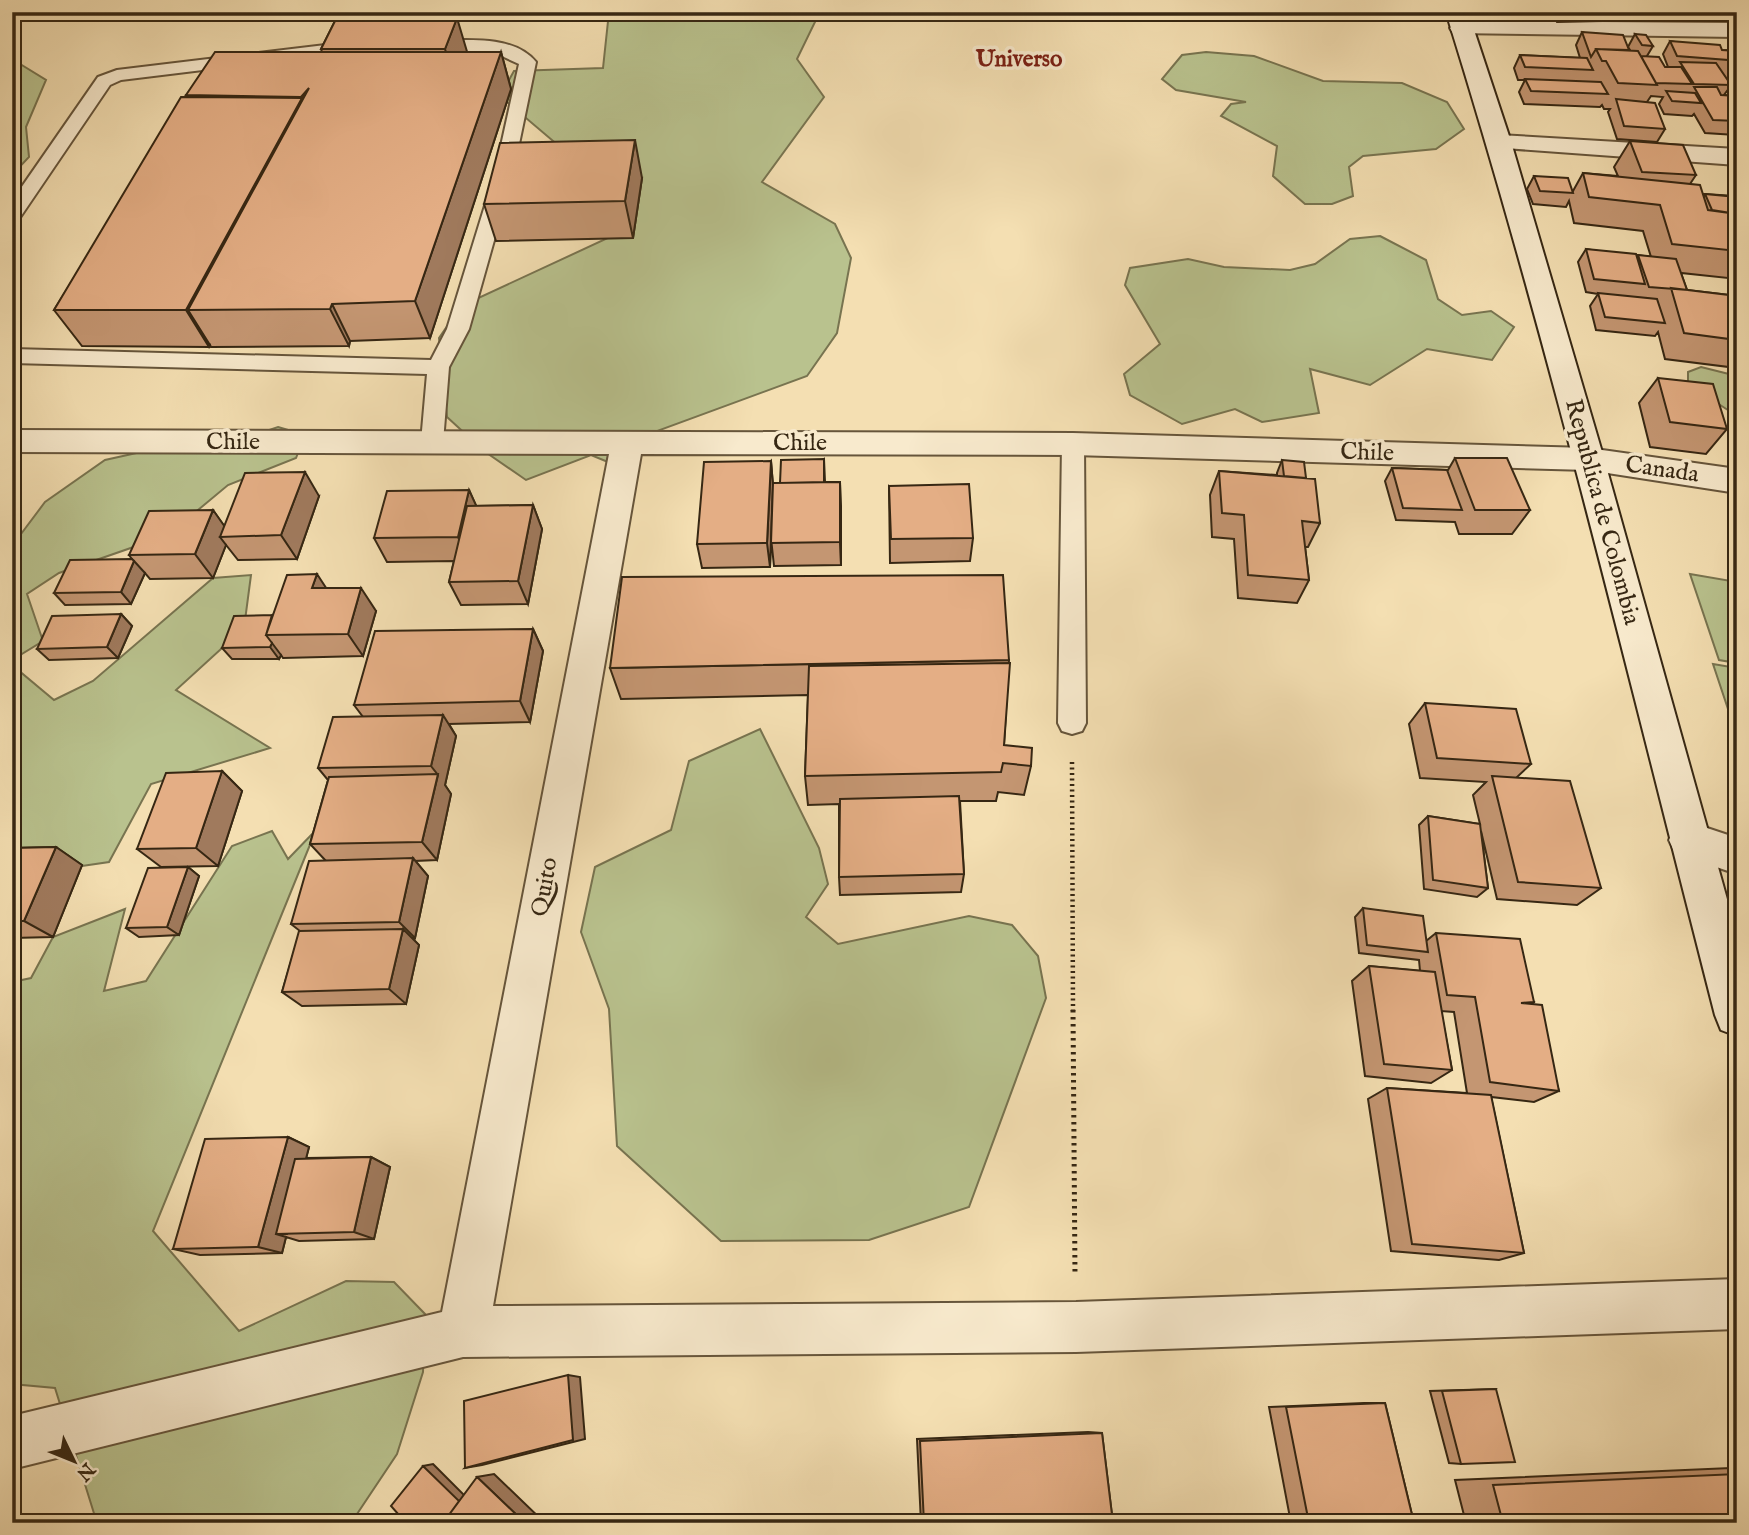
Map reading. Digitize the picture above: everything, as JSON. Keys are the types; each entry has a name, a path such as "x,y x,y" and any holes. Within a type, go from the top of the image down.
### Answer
{"street":[{"path":"1459,20 1737,30"},
{"name":"Republica de Colombia","path":"1459,20 1499,142 1588,459 1737,1015"},
{"path":"1499,142 1737,157"},
{"name":"Chile","path":"12,441 1073,444 1588,459"},
{"name":"Quito","path":"463,1332 627,442"},
{"name":"Canada","path":"1588,459 1737,481"},
{"path":"1689,839 1737,856"},
{"path":"12,1443 463,1332 1076,1327 1737,1304"}],"lane":[{"path":"12,215 104,81 117,75 378,45"},
{"path":"414,45 504,48 517,52 528,62 504,173 458,329 438,367 432,442"},
{"path":"12,356 438,367"},
{"path":"1072,723 1073,444"}],"path":[{"path":"1072,723 1076,1327"}],"green space":[{"path":"609,12 784,12 801,14 815,22 797,59 824,97 762,182 835,224 851,258 837,333 807,376 627,442 608,462 591,455 526,480 484,451 447,417 439,338 461,306 610,237 632,208 500,96 514,71 603,68"},
{"path":"1206,52 1254,56 1323,81 1402,83 1447,102 1464,129 1436,149 1363,156 1349,167 1353,196 1332,204 1305,204 1273,176 1277,146 1221,116 1231,104 1246,102 1176,90 1162,79 1182,55"},
{"path":"12,59 46,80 26,127 29,157 12,175"},
{"path":"1380,236 1426,260 1438,299 1462,315 1491,311 1514,327 1492,360 1427,349 1370,385 1310,369 1319,413 1262,422 1235,409 1182,424 1130,395 1124,374 1160,344 1125,285 1130,268 1188,259 1224,267 1290,270 1315,264 1350,239"},
{"path":"1701,367 1737,376 1737,416 1688,384 1688,372"},
{"path":"278,427 305,435 296,458 228,485 168,535 59,573 27,594 43,641 12,660 12,546 45,502 105,460 177,444 203,452"},
{"path":"1690,574 1737,582 1737,663 1719,660"},
{"path":"251,575 244,628 176,690 270,748 151,784 109,862 82,866 12,853 12,665 54,700 93,681 213,578"},
{"path":"1713,664 1737,668 1737,736"},
{"path":"760,729 819,848 828,884 806,917 838,944 969,916 1012,925 1038,956 1046,998 969,1207 869,1240 721,1241 617,1146 609,1009 581,932 595,867 671,830 689,761"},
{"path":"316,830 153,1231 239,1331 346,1281 394,1282 425,1314 423,1372 397,1454 351,1523 97,1523 55,1388 12,1384 12,982 31,978 53,937 125,909 104,991 146,981 232,846 272,831 288,859"}],"building":[{"path":"337,17 457,18 445,49 321,49"},
{"path":"1582,32 1623,35 1629,50 1596,49 1591,57"},
{"path":"1635,34 1646,35 1653,46 1642,45"},
{"path":"1670,41 1720,45 1722,50 1737,51 1737,74 1734,74 1728,60 1677,56"},
{"path":"1596,49 1638,51 1657,85 1618,83"},
{"path":"215,52 501,52 415,301 332,304 330,309 188,310 309,88 301,97 186,95"},
{"path":"1520,55 1587,58 1593,70 1525,67"},
{"path":"1641,56 1659,57 1665,67 1681,67 1692,84 1656,83"},
{"path":"1680,62 1716,63 1731,85 1694,84"},
{"path":"1525,79 1601,82 1608,94 1531,91"},
{"path":"1694,87 1717,87 1721,95 1737,96 1737,121 1713,120"},
{"path":"1666,91 1695,93 1701,103 1672,101"},
{"path":"181,97 302,98 186,310 54,310"},
{"path":"1616,99 1655,103 1665,129 1624,126"},
{"path":"635,140 625,201 484,204 500,143"},
{"path":"1630,141 1683,145 1696,175 1642,172"},
{"path":"1583,173 1700,185 1708,210 1737,214 1737,251 1672,244 1660,205 1589,197"},
{"path":"1534,176 1568,178 1573,193 1540,191"},
{"path":"1705,194 1737,197 1737,214 1712,210"},
{"path":"1586,249 1636,254 1645,284 1594,279"},
{"path":"1638,255 1676,259 1687,290 1649,287"},
{"path":"1671,288 1737,296 1737,340 1684,333"},
{"path":"1598,293 1657,299 1665,323 1605,317"},
{"path":"1658,378 1713,384 1727,429 1670,422"},
{"path":"1455,458 1507,458 1530,510 1475,510"},
{"path":"824,459 824,482 780,483 781,460"},
{"path":"1282,460 1304,462 1306,478 1284,476"},
{"path":"771,461 767,543 697,544 704,462"},
{"path":"1392,468 1447,470 1462,510 1403,508"},
{"path":"1219,471 1315,479 1320,523 1302,521 1309,580 1248,575 1244,515 1222,513"},
{"path":"305,472 281,535 220,537 245,473"},
{"path":"840,482 840,542 771,543 773,483"},
{"path":"969,484 973,538 891,539 889,486"},
{"path":"469,490 458,537 374,538 387,491"},
{"path":"533,505 518,581 449,582 467,506"},
{"path":"213,510 195,554 129,555 149,511"},
{"path":"70,560 134,561 121,592 54,593"},
{"path":"317,574 312,588 361,588 348,634 266,635 287,575"},
{"path":"1003,575 1009,660 610,668 622,577"},
{"path":"121,614 107,647 37,649 52,616"},
{"path":"272,615 266,635 272,643 270,647 222,648 234,616"},
{"path":"533,629 520,701 354,705 375,631"},
{"path":"1010,663 1004,745 1032,748 1031,766 1003,763 1001,772 805,776 809,666"},
{"path":"1425,703 1516,709 1531,764 1437,758"},
{"path":"443,715 431,766 318,768 333,717"},
{"path":"222,771 196,848 137,849 166,773"},
{"path":"438,774 422,842 310,844 329,777"},
{"path":"1492,776 1570,781 1601,888 1518,882"},
{"path":"959,796 964,874 839,877 840,799"},
{"path":"1428,816 1480,824 1488,888 1433,880"},
{"path":"56,847 24,921 12,921 12,848"},
{"path":"413,858 399,922 291,924 309,861"},
{"path":"188,867 167,927 126,928 148,868"},
{"path":"1363,908 1423,916 1428,952 1367,945"},
{"path":"403,929 389,989 282,992 299,931"},
{"path":"1436,933 1520,939 1534,1002 1521,1003 1542,1005 1559,1091 1490,1082 1475,997 1447,995"},
{"path":"1369,966 1435,972 1452,1070 1384,1064"},
{"path":"1387,1088 1491,1095 1524,1253 1412,1244"},
{"path":"288,1137 258,1247 173,1249 205,1139"},
{"path":"371,1157 354,1232 276,1234 295,1159"},
{"path":"568,1375 573,1440 465,1468 464,1401"},
{"path":"1496,1389 1515,1462 1461,1464 1442,1391"},
{"path":"1385,1403 1414,1523 1309,1523 1286,1407"},
{"path":"1102,1433 1113,1523 924,1523 920,1441"},
{"path":"423,1466 459,1501 443,1523 406,1523 391,1506"},
{"path":"1737,1474 1737,1523 1503,1523 1493,1485"},
{"path":"477,1477 525,1523 443,1523"}],"district":[{"name":"Universo","path":"1019,59"}]}
